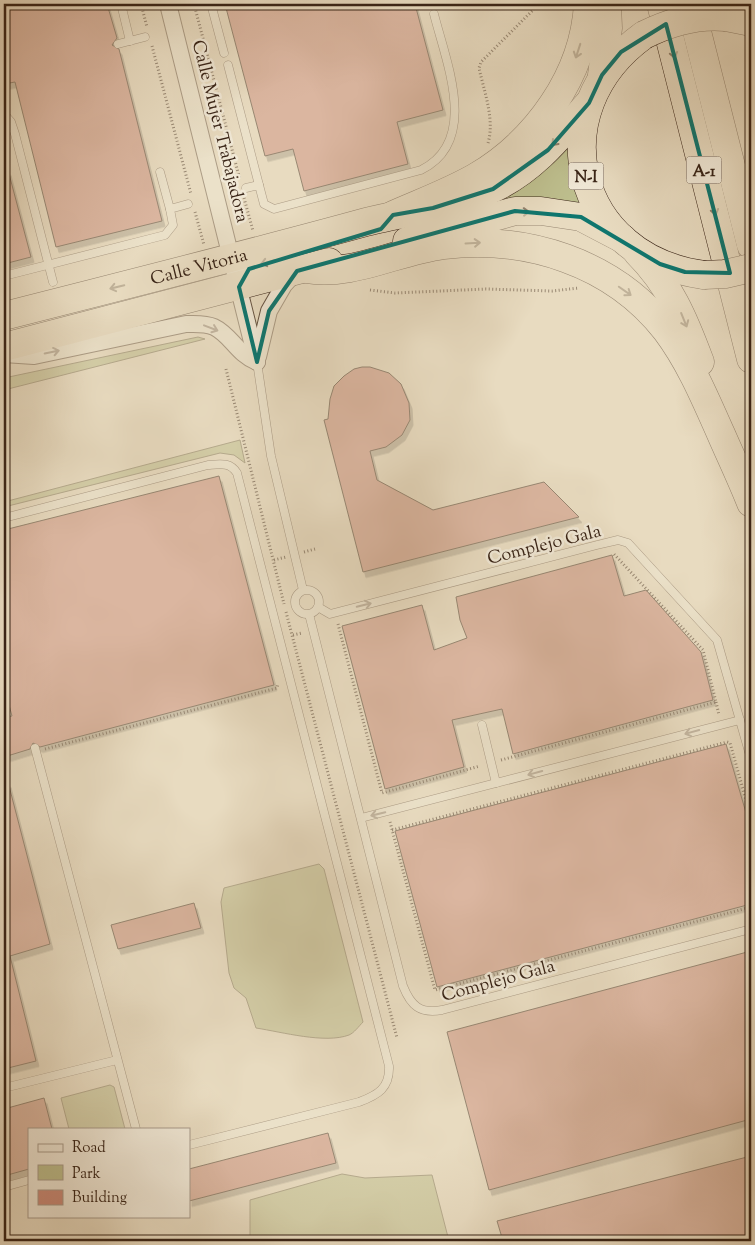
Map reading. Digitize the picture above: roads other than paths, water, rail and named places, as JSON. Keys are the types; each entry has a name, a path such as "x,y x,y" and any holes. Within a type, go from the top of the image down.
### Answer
{"highway":[{"path":"392,215 476,177 499,162 526,138 546,116 574,66 588,18 588,4"},
{"path":"602,75 608,28 606,4"},
{"name":"A-1","path":"661,4 751,359"},
{"name":"A-1","path":"690,4 751,245"},
{"path":"728,14 743,210"},
{"name":"N-I","path":"728,14 682,19 644,34 621,52 602,75 589,103 583,128 582,148 584,170 591,195 603,216 630,245 671,269 704,275 725,274 751,268"},
{"name":"Calle Vitoria","path":"4,316 392,215 433,208 494,189 537,159 589,103"},
{"name":"Calle Vitoria","path":"4,347 239,287 515,212 541,211 581,217 630,245"},
{"path":"301,270 339,271 442,245 485,243 529,246 555,254 596,272 631,294 666,330 694,374 751,502"},
{"path":"630,245 658,273 680,312 751,502"}],"street":[{"name":"Calle Mujer Trabajadora","path":"168,4 257,362"},
{"name":"Calle Vitoria","path":"239,287 244,274 249,269 381,229 392,215"},
{"path":"93,325 117,308 216,279 224,274 232,258"},
{"path":"4,354 34,356 186,324 204,324 215,327 246,358 257,362 269,311 284,285 301,270"}],"lane":[{"path":"121,4 130,41"},
{"path":"211,4 224,53"},
{"path":"228,64 264,204 274,209 421,170 434,163 451,139 456,113 453,91 434,14"},
{"path":"118,44 147,36"},
{"path":"4,114 11,122 15,134 53,282"},
{"path":"4,276 165,235 173,225 160,172"},
{"path":"246,188 258,185"},
{"path":"170,209 188,204"},
{"path":"257,362 271,456 303,590"},
{"path":"4,518 208,465 227,464 233,466 237,473 390,1076 386,1087 377,1096 190,1145"},
{"name":"Complejo Gala","path":"318,607 330,614 618,540 628,543 711,631 717,640 751,759"},
{"path":"303,590 310,590 317,595 318,607 309,614 298,611 295,604 296,596 303,590"},
{"name":"Complejo Gala","path":"309,614 403,986 409,1000 418,1009 427,1012 451,1008 751,929"},
{"path":"361,818 740,720"},
{"path":"482,725 496,783"},
{"path":"39,749 136,1128"},
{"path":"4,1088 117,1060"},
{"path":"4,1187 28,1180"}]}
